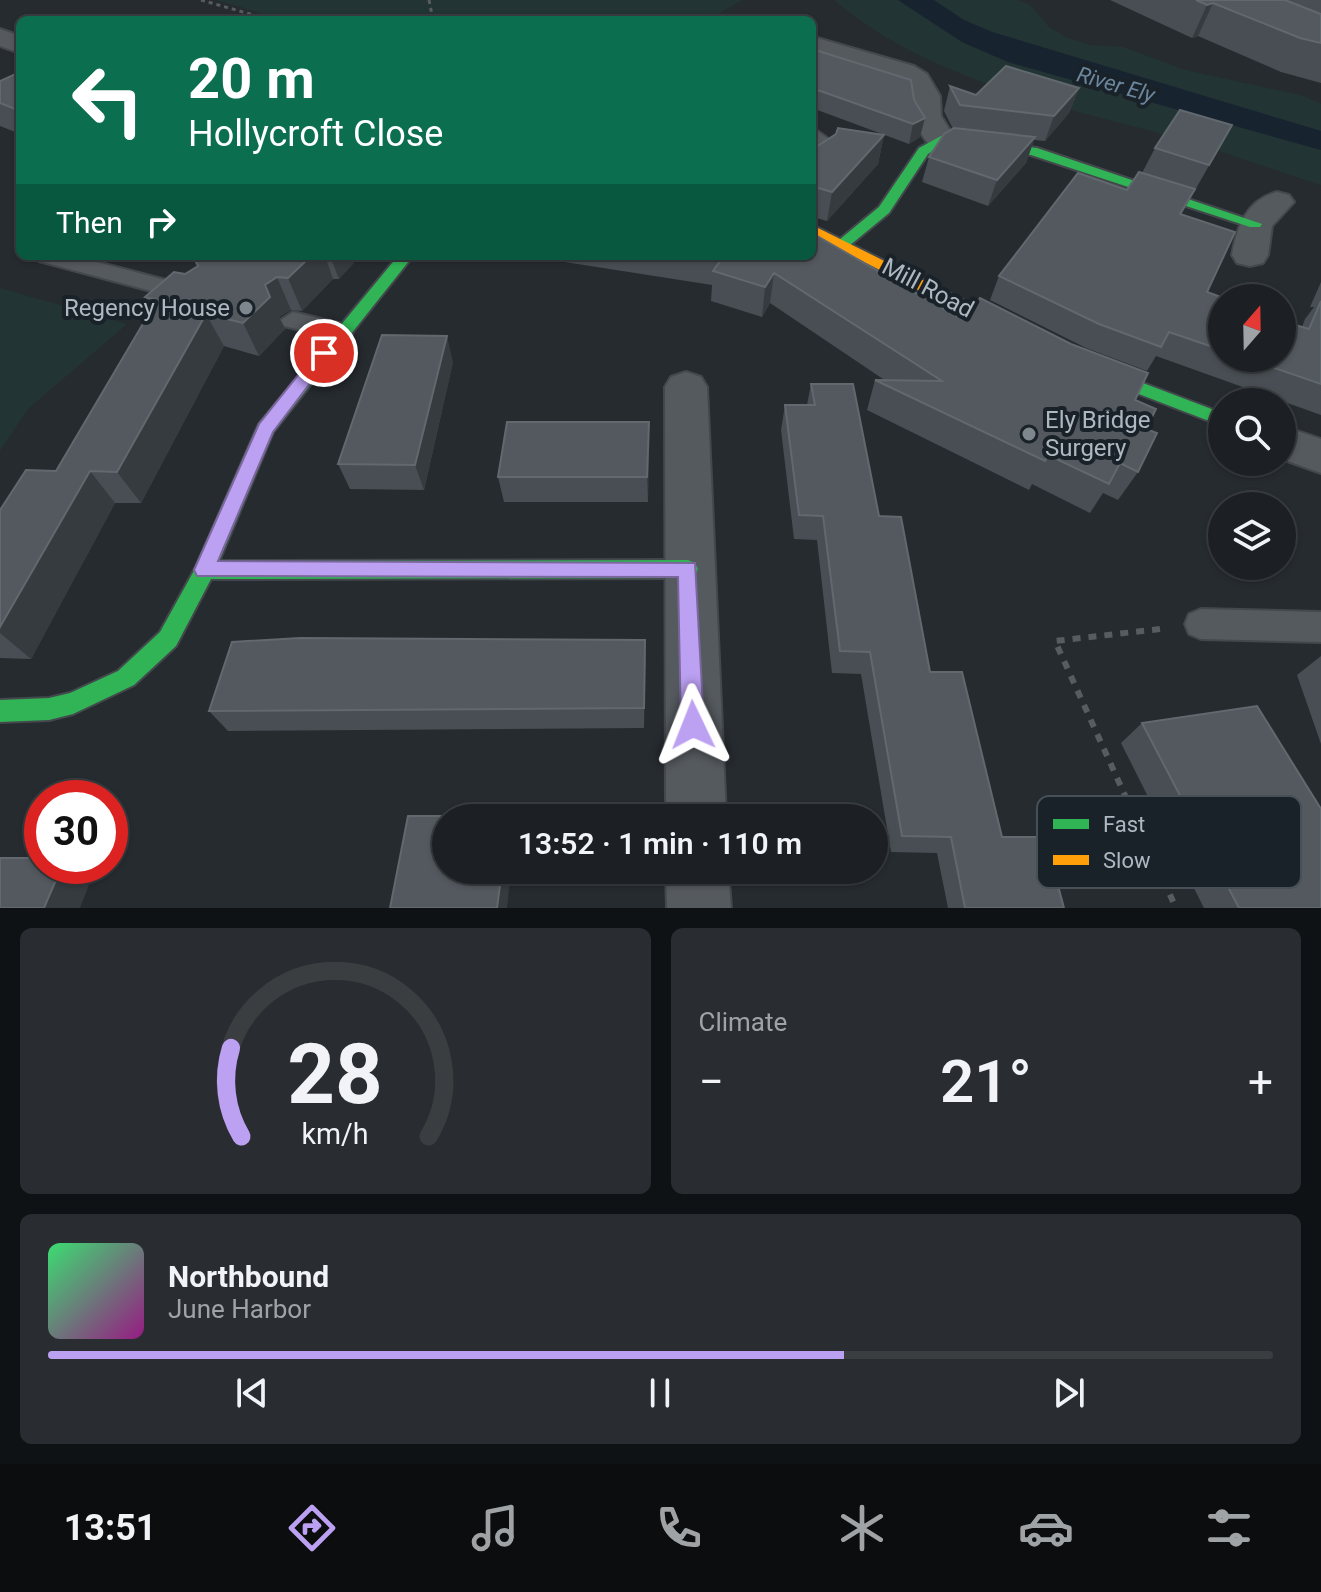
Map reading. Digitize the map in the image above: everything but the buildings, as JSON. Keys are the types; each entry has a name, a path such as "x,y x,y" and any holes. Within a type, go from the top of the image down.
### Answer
{"street":[{"path":"817,46 904,72 917,80 924,87 926,116 941,140"},
{"path":"844,243 884,210 923,151 941,140 1033,151 1261,227"},
{"name":"Mill Road","path":"816,231 1042,347"},
{"path":"0,711 49,709 73,703 126,678 168,639 205,570 265,429 403,260"},
{"path":"1071,361 1208,415"},
{"path":"686,387 696,804"},
{"path":"1296,447 1321,456"},
{"path":"205,570 688,569"},
{"path":"698,884 699,908"}],"lane":[{"path":"816,136 824,143 822,157 816,163"},
{"path":"62,260 201,296"},
{"path":"293,320 341,332"},
{"path":"1201,624 1321,627"}],"path":[{"path":"201,0 257,16"},
{"path":"1125,796 1055,641 1201,624"},
{"path":"1167,888 1176,908"}],"shaded area":[{"path":"216,0 743,0 713,16 271,16"},
{"path":"834,0 898,0 962,42 1008,62 1321,150 1321,185 1189,141 1037,100 951,70 871,28"},
{"path":"934,0 1018,0 1030,5 1049,27 1068,38 1090,45 1123,47 1185,70 1304,96 1321,104 1321,131 992,32 964,20"},
{"path":"0,288 127,324 28,409 0,451"}],"water":[{"name":"River Ely","path":"898,0 934,0 964,20 992,32 1321,131 1321,150 1008,62 962,42"}],"traffic: fast":[{"path":"844,243 884,210 923,151 941,140 1033,151 1255,224"},
{"path":"0,711 49,709 73,703 126,678 168,639 205,570 265,429 403,260"},
{"path":"1085,367 1208,415"},
{"path":"205,570 688,569"}],"traffic: slow":[{"path":"816,231 1023,337"}],"place":[{"name":"Regency House","path":"246,308"},
{"name":"Ely Bridge Surgery","path":"1029,434"}],"route":[{"path":"324,353 265,429 205,570 688,569 693,725"}]}
